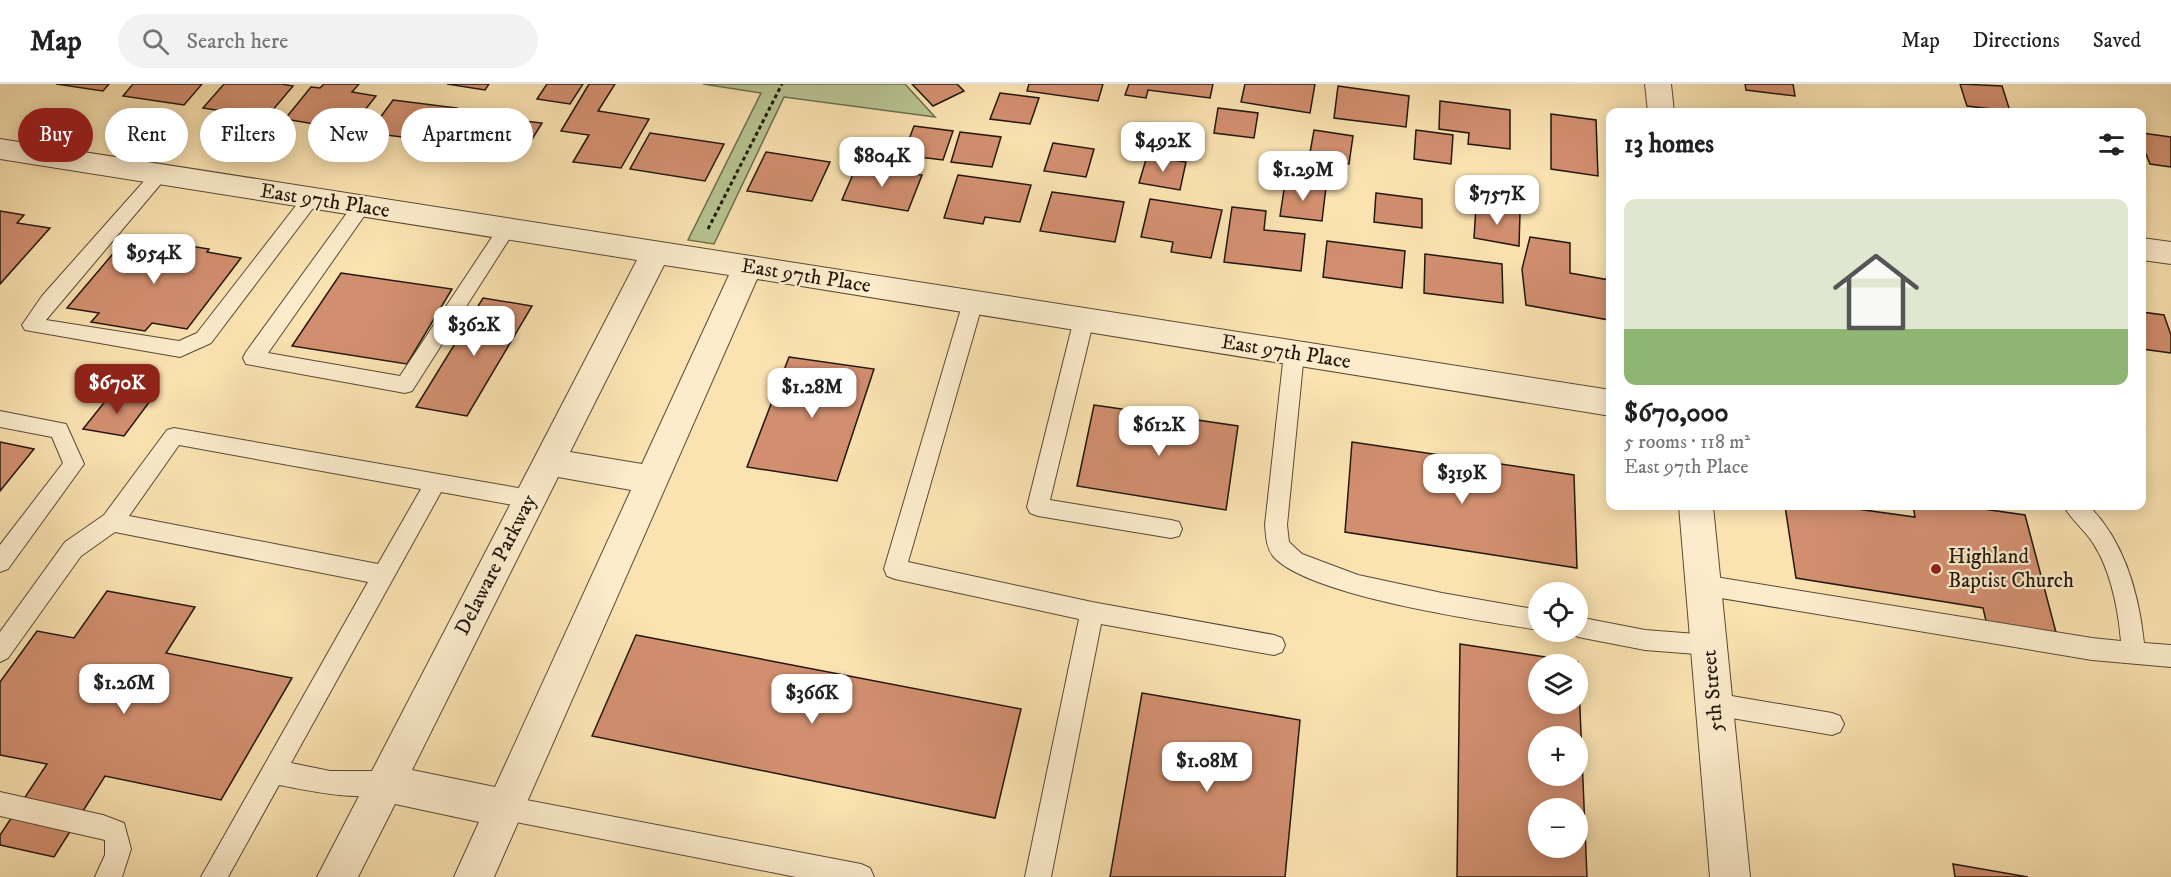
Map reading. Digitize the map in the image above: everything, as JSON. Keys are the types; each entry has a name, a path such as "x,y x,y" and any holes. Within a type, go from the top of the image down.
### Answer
{"street":[{"path":"1658,84 1661,108"},
{"name":"East 97th Place","path":"0,149 1606,402"},
{"path":"2146,250 2171,253"},
{"name":"Delaware Parkway","path":"337,877 655,253"},
{"path":"474,877 748,266"},
{"path":"548,462 652,480"},
{"name":"5th Street","path":"1696,510 1730,877"},
{"path":"385,783 505,808"}],"lane":[{"path":"159,175 49,302 32,325 180,349 204,338 311,199"},
{"path":"362,207 253,358 405,385 506,230"},
{"path":"973,302 895,569 1092,612 1274,645"},
{"path":"1084,320 1038,507 1171,529"},
{"path":"1294,353 1276,525 1280,548 1295,562 1341,581 1528,618"},
{"path":"0,418 59,430 74,464 0,562"},
{"path":"0,651 73,549 112,522 174,436 530,499"},
{"path":"214,877 436,482"},
{"path":"2079,510 2100,534 2113,560 2132,620 2134,652"},
{"path":"112,522 384,575"},
{"path":"1703,585 2092,650 2171,656"},
{"path":"1038,877 1092,612"},
{"path":"1588,629 1645,640 1709,645"},
{"path":"1714,704 1832,724"},
{"path":"274,772 330,783 385,783"},
{"path":"0,804 104,826 115,832 120,844 118,856 108,877"},
{"path":"505,808 861,877"}],"path":[{"path":"694,260 782,84"}],"green space":[{"path":"703,84 905,84 935,117 784,97 714,244 688,240 761,93"}],"building":[{"path":"56,84 109,84 103,91"},
{"path":"133,84 202,84 184,105 123,96"},
{"path":"224,84 293,86 274,108 203,108"},
{"path":"324,84 359,84 352,92 376,96 366,108 308,108 308,123 296,121 296,108 294,108 311,87 320,88"},
{"path":"447,84 489,84 485,90"},
{"path":"547,84 583,84 570,104 537,99"},
{"path":"589,84 615,84 598,111 649,119 621,168 573,162 589,135 561,131"},
{"path":"912,84 957,84 964,91 933,106"},
{"path":"1029,84 1103,84 1098,101 1027,91"},
{"path":"1129,84 1213,84 1210,98 1148,90 1146,98 1125,95"},
{"path":"1245,84 1315,84 1310,113 1241,102"},
{"path":"1745,84 1793,84 1795,96 1746,90"},
{"path":"1960,84 2002,86 2009,108 1984,108 1967,106"},
{"path":"1338,86 1409,96 1406,127 1334,118"},
{"path":"1000,93 1039,98 1030,124 990,119"},
{"path":"393,100 457,108 401,108 401,137 389,135 389,108 387,108"},
{"path":"1440,101 1510,110 1510,149 1468,144 1469,133 1439,129"},
{"path":"1218,108 1258,113 1254,138 1214,133"},
{"path":"1551,114 1596,120 1598,176 1551,169"},
{"path":"533,122 542,123 533,138"},
{"path":"914,126 953,131 943,160 903,155"},
{"path":"1314,130 1353,136 1349,164 1309,158"},
{"path":"1416,130 1453,135 1451,164 1414,159"},
{"path":"960,132 1001,137 992,167 951,162"},
{"path":"650,133 724,144 705,181 630,169"},
{"path":"2146,134 2171,137 2171,167 2150,164 2146,154"},
{"path":"1053,143 1094,149 1086,177 1044,171"},
{"path":"766,152 830,162 812,201 747,191"},
{"path":"1147,156 1186,162 1180,190 1139,183"},
{"path":"857,165 922,175 908,211 842,200"},
{"path":"958,175 1031,185 1020,222 985,217 983,224 944,218"},
{"path":"1285,183 1326,187 1322,221 1280,216"},
{"path":"1052,192 1124,202 1115,242 1040,231"},
{"path":"1376,193 1422,199 1422,228 1374,222"},
{"path":"1150,199 1222,210 1211,258 1171,252 1173,242 1141,237"},
{"path":"1232,207 1266,211 1264,230 1305,234 1301,271 1224,262"},
{"path":"1476,207 1520,213 1519,246 1474,238"},
{"path":"0,211 24,215 17,223 50,228 0,284"},
{"path":"128,236 209,249 207,252 241,258 187,329 152,323 145,331 91,322 99,313 67,308"},
{"path":"1530,237 1570,243 1570,273 1606,279 1606,319 1526,305 1522,269"},
{"path":"1327,241 1405,251 1402,288 1323,277"},
{"path":"1425,254 1502,264 1503,303 1424,293"},
{"path":"341,273 452,289 407,364 292,346"},
{"path":"483,298 532,306 467,416 416,407"},
{"path":"2146,313 2164,315 2171,335 2171,353 2146,350"},
{"path":"789,357 874,369 837,481 747,467"},
{"path":"111,394 150,401 124,436 83,429"},
{"path":"1094,405 1238,426 1226,510 1077,486"},
{"path":"0,442 34,449 0,491"},
{"path":"1352,442 1574,475 1577,568 1345,532"},
{"path":"1786,510 1864,510 1915,517 1914,510 1990,510 2025,515 2057,636 1987,625 1983,608 1796,578"},
{"path":"107,591 195,607 166,653 292,678 221,800 105,776 54,857 0,845 0,835 47,764 0,755 0,682 37,631 74,638"},
{"path":"636,635 1021,709 995,818 592,736"},
{"path":"1460,644 1528,654 1528,714 1580,714 1581,726 1528,726 1528,786 1583,786 1584,798 1528,798 1528,858 1586,858 1587,877 1457,877"},
{"path":"1142,693 1300,720 1285,877 1110,877"},
{"path":"1953,864 2028,877 1955,877"}],"place":[{"name":"Highland Baptist Church","path":"1936,569"}]}
